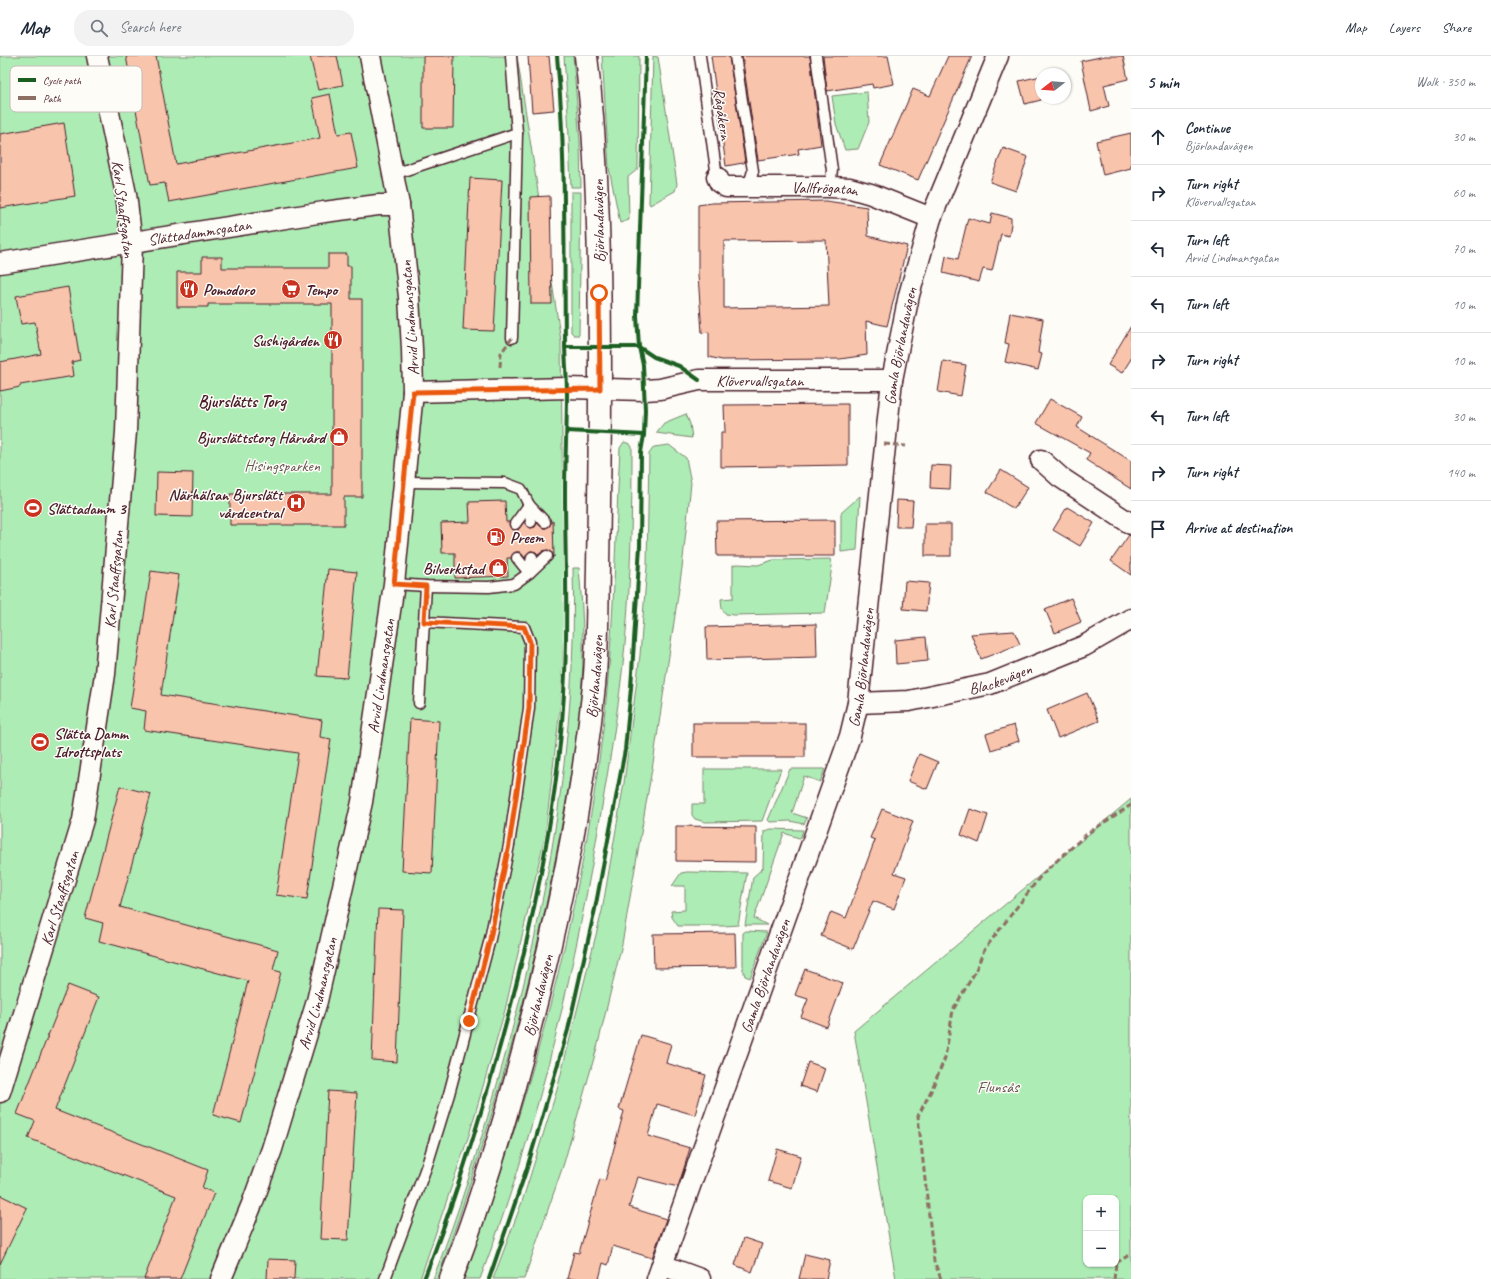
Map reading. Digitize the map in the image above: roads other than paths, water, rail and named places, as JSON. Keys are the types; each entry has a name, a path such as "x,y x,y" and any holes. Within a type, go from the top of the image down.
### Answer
{"street":[{"name":"Karl Staaffsgatan","path":"97,56 99,66"},
{"name":"Arvid Lindmansgatan","path":"221,1279 267,1163 317,1001 362,802 394,584 413,392 409,298 399,204 370,56"},
{"name":"Björlandavägen","path":"450,1279 482,1190 515,1082 550,946 580,796 594,683 601,432 597,176 586,56"},
{"name":"Gamla Björlandavägen","path":"700,1279 660,1272 845,751 858,704 892,380 909,295 932,218 998,56"},
{"name":"Karl Staaffsgatan","path":"0,1092 84,812 105,674 126,432 132,244 126,194 109,112"},
{"name":"Vallfrögatan","path":"717,177 720,183 726,187 850,188 871,194 932,218"},
{"name":"Slättadammsgatan","path":"0,263 132,244 324,212 378,205 399,204"},
{"name":"Klövervallsgatan","path":"413,392 660,389 699,380 892,380"},
{"path":"1041,460 1060,477 1131,524"},
{"name":"Blackevägen","path":"858,704 909,701 990,684 1084,646 1131,619"}],"lane":[{"path":"511,56 517,133 512,338"},
{"name":"Rågåkern","path":"700,56 717,177"},
{"path":"735,56 752,171 748,187"},
{"path":"816,56 832,170 830,187"},
{"path":"394,174 517,133"},
{"path":"404,482 505,483 521,489 529,505 545,522"},
{"path":"529,505 531,522"},
{"path":"515,524 529,505"},
{"path":"394,584 490,587 514,584 529,573 547,556"},
{"path":"529,573 532,557"},
{"path":"517,558 529,573"},
{"path":"419,703 426,586"},
{"path":"385,1279 428,1162 449,1094 490,939 509,845 529,708 530,642 524,627 424,622"}],"place":[{"name":"Pomodoro","path":"189,289"},
{"name":"Tempo","path":"291,289"},
{"name":"Sushigården","path":"333,340"},
{"name":"Bjurslättstorg Hårvård","path":"339,437"},
{"name":"Närhälsan Bjurslätt vårdcentral","path":"296,503"},
{"name":"Slättadamm 3","path":"33,508"},
{"name":"Preem","path":"496,537"},
{"name":"Bilverkstad","path":"498,568"},
{"name":"Slätta Damm Idrottsplats","path":"40,742"}],"district":[{"name":"Bjurslätts Torg","path":"242,401"}],"park label":[{"name":"Hisingsparken","path":"282,465"},
{"name":"Flunsås","path":"998,1086"}]}
